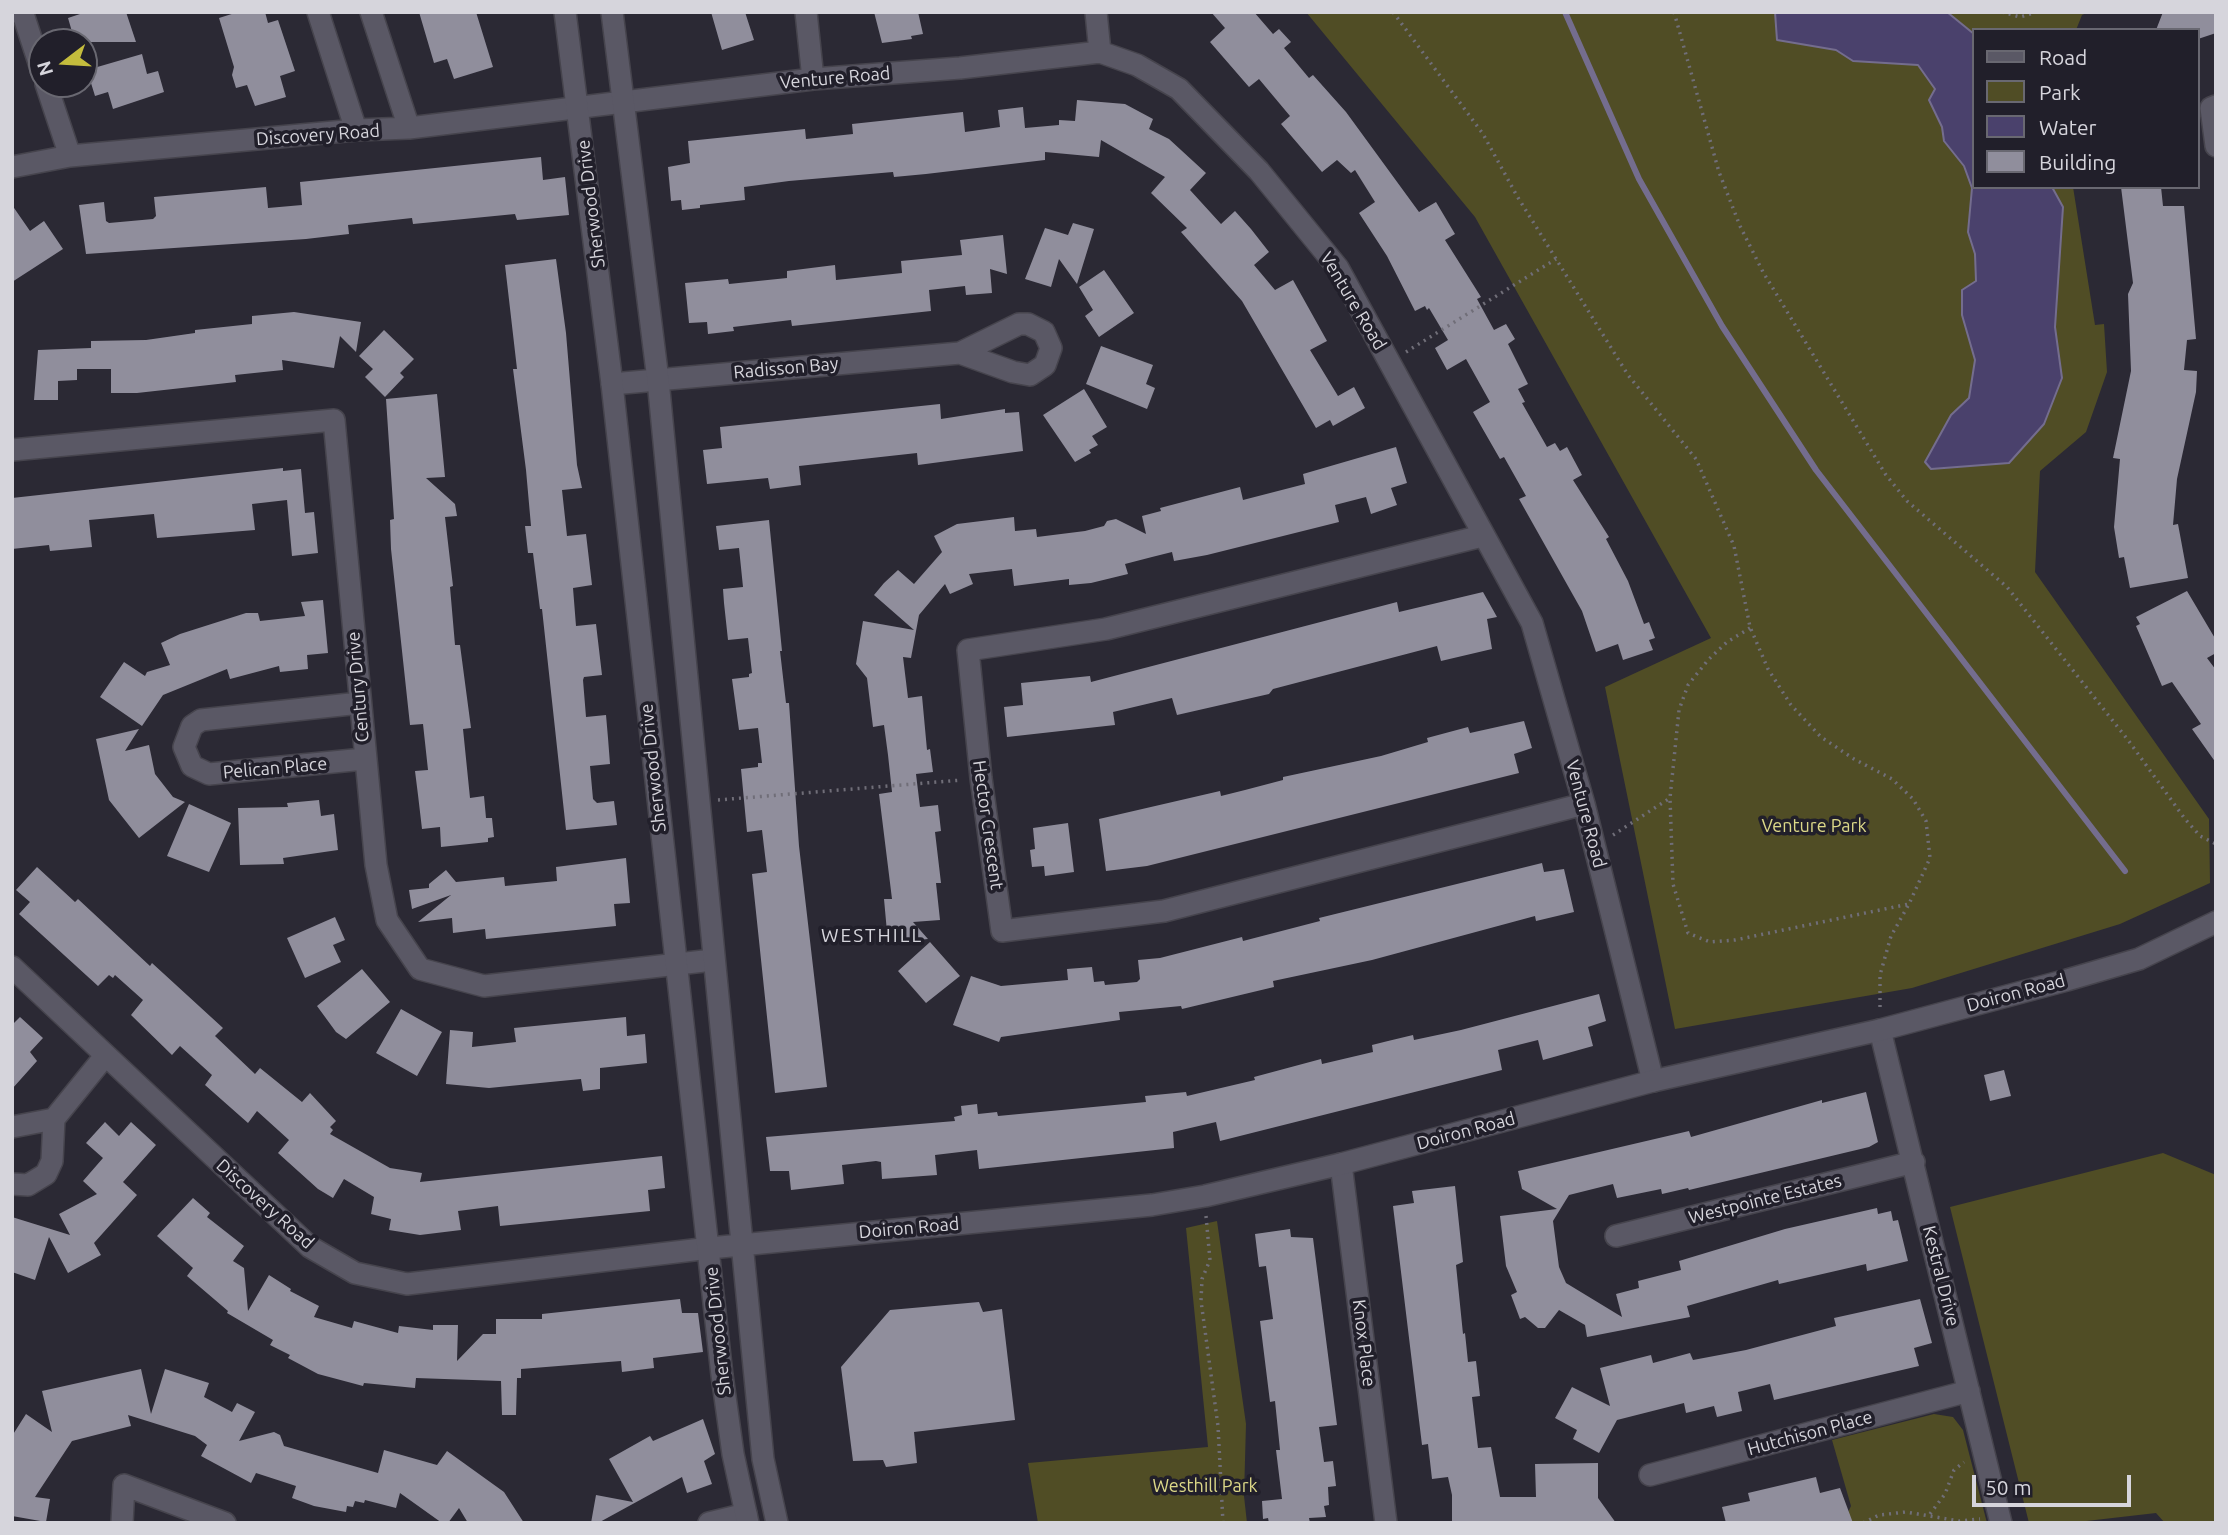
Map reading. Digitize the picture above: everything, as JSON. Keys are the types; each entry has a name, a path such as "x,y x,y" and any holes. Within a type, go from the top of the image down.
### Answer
{"street":[{"path":"19,12 24,17 28,29"},
{"path":"318,12 356,130"},
{"path":"371,12 409,128"},
{"name":"Sherwood Drive","path":"565,12 580,109 612,384 674,964 710,1248 722,1375 733,1454 747,1518"},
{"name":"Sherwood Drive","path":"612,12 658,380 763,1459 777,1523"},
{"path":"806,12 813,79"},
{"path":"1096,12 1100,52"},
{"name":"Venture Road","path":"624,102 813,79 960,68 1100,52 1137,65 1179,89 1259,171 1338,268 1391,362 1482,536 1532,623 1584,804 1653,1081"},
{"path":"51,98 70,156"},
{"name":"Discovery Road","path":"13,162 356,130 409,128 624,102"},
{"path":"2216,106 2211,107 2216,146"},
{"name":"Radisson Bay","path":"612,384 960,353"},
{"name":"Century Drive","path":"12,450 334,419 376,865 387,920 420,969 484,986 713,960"},
{"name":"Hector Crescent","path":"1482,536 1106,629 968,650 981,778 1002,931 1164,911 1584,804"},
{"name":"Pelican Place","path":"360,703 201,720 191,726 184,747 192,766 209,774 364,759"},
{"name":"Doiron Road","path":"710,1248 1152,1205 1205,1196 1341,1164 1653,1081 1880,1030 2138,959 2210,926"},
{"name":"Discovery Road","path":"12,967 310,1247 355,1273 407,1284 710,1248"},
{"name":"Kestral Drive","path":"1880,1030 2001,1519"},
{"path":"12,1184 28,1185 46,1174 52,1161 54,1119 106,1056"},
{"path":"12,1127 54,1119"},
{"name":"Westpointe Estates","path":"1616,1236 1914,1162"},
{"name":"Knox Place","path":"1341,1164 1386,1523"},
{"name":"Hutchison Place","path":"1650,1475 1969,1391"},
{"path":"122,1523 124,1485 225,1523"},
{"path":"709,1523 747,1518"}],"path":[{"path":"1393,12 1483,134 1628,375 1696,459 1734,547 1751,627 1768,669 1791,705 1821,737 1854,760 1892,779 1913,799 1926,821 1930,858 1891,936 1880,975 1880,1030"},
{"path":"1674,12 1719,172 1740,226 1763,272 1886,475 1908,501 2007,587 2120,729 2185,819 2200,836 2216,844"},
{"path":"1676,20 1680,12"},
{"path":"2002,12 2020,17 2037,12"},
{"path":"1391,362 1556,259"},
{"path":"1751,627 1727,642 1688,685 1679,709 1670,798 1673,884 1688,933 1710,942 1735,940 1909,904"},
{"path":"697,802 981,778"},
{"path":"1595,847 1670,798"},
{"path":"1205,1196 1210,1260 1202,1279 1201,1301 1218,1426 1223,1523"},
{"path":"1930,1514 1945,1494 1954,1470 1961,1464 1985,1456"},
{"path":"1863,1523 1894,1512 1930,1514 1959,1521 2001,1519"}],"green space":[{"name":"Venture Park","path":"1306,12 2089,12 2082,15 2077,28 1972,28 1972,189 2073,189 2095,325 2104,324 2107,372 2086,432 2040,471 2035,572 2209,819 2210,883 2120,924 1912,988 1675,1029 1605,687 1711,638 1475,217"},
{"path":"2163,1153 2216,1175 2216,1523 2165,1523 2156,1513 2069,1523 2029,1523 1950,1207"},
{"name":"Westhill Park","path":"1217,1221 1246,1424 1244,1496 1247,1523 1038,1523 1028,1463 1208,1447 1186,1228"},
{"path":"1934,1414 1953,1417 1963,1430 1987,1523 1843,1523 1851,1506 1832,1440"}],"water":[{"path":"1775,12 1947,12 1972,32 1972,188 1964,166 1944,141 1942,127 1929,100 1935,89 1918,65 1853,61 1836,50 1777,40"},
{"path":"1972,188 2053,189 2063,207 2055,327 2062,378 2044,424 2009,463 1931,469 1925,462 1951,415 1969,398 1975,360 1962,315 1962,290 1976,281 1975,254 1968,232"}],"building":[{"path":"86,12 126,12 136,42 98,42 98,28 71,28 68,18"},
{"path":"238,12 265,12 268,23 278,20 295,71 280,76 286,97 255,106 247,85 236,88 232,75 234,67 219,18"},
{"path":"419,12 476,12 493,67 454,79 447,59 434,63"},
{"path":"711,12 745,12 754,40 722,50"},
{"path":"874,12 918,12 923,34 911,36 912,39 882,43"},
{"path":"1211,12 1254,12 1273,34 1279,29 1291,42 1284,48 1309,78 1313,75 1346,112 1419,212 1436,202 1455,234 1445,240 1481,297 1477,299 1494,330 1506,324 1515,339 1508,344 1528,384 1518,389 1525,402 1522,403 1547,447 1555,443 1560,451 1567,447 1582,475 1573,480 1609,537 1606,539 1628,581 1644,624 1649,622 1655,638 1649,640 1653,650 1623,660 1618,644 1596,652 1582,611 1519,499 1526,496 1504,457 1500,459 1473,412 1490,402 1466,359 1447,370 1435,348 1448,340 1429,308 1427,310 1425,306 1415,311 1387,256 1359,213 1375,202 1355,170 1351,173 1337,160 1322,172 1281,124 1290,116 1259,79 1249,87 1210,42 1225,28"},
{"path":"2163,12 2216,12 2216,33 2200,38 2200,28 2157,28"},
{"path":"142,54 147,74 158,71 164,92 113,109 108,92 98,95 98,67"},
{"path":"1077,100 1125,104 1153,119 1149,129 1169,139 1206,173 1190,190 1221,224 1235,211 1251,229 1269,252 1254,265 1275,290 1293,280 1327,341 1310,350 1338,396 1354,387 1365,408 1333,426 1330,420 1316,428 1242,301 1181,232 1187,228 1151,193 1165,177 1101,140 1099,157 1045,152 1045,160 926,174 894,177 893,172 744,187 745,200 700,205 700,208 682,210 681,200 671,201 668,167 690,163 688,141 805,129 806,139 853,134 852,124 963,112 965,132 1000,127 998,110 1023,107 1025,128 1059,125 1059,120 1075,121"},
{"path":"541,157 543,180 565,177 569,215 517,220 515,214 413,224 412,218 348,225 349,234 306,239 86,254 79,205 104,202 106,221 109,223 153,219 156,216 154,197 266,187 268,208 302,205 300,182"},
{"path":"2121,189 2161,189 2163,206 2184,206 2196,339 2187,340 2184,370 2197,371 2196,392 2177,479 2173,525 2178,524 2188,578 2130,588 2124,557 2119,558 2114,527 2120,459 2113,458 2131,371 2128,294 2133,283"},
{"path":"12,205 30,231 44,221 63,249 12,282"},
{"path":"1073,223 1094,229 1077,284 1059,259 1051,287 1025,279 1045,228 1068,235"},
{"path":"1003,235 1007,274 990,269 992,293 966,295 965,286 929,290 931,311 792,326 791,320 733,327 734,331 708,334 707,322 689,323 685,283 728,279 729,284 787,278 787,271 835,265 836,280 902,273 901,261 962,255 960,240"},
{"path":"556,259 566,333 577,465 582,488 562,490 567,536 586,534 592,585 573,588 576,626 596,624 602,675 584,677 586,717 606,715 610,764 590,766 593,799 597,803 614,801 617,825 566,830 542,609 533,553 528,553 525,526 531,526 513,369 517,369 505,265"},
{"path":"1104,270 1134,313 1099,337 1085,316 1093,310 1079,287"},
{"path":"294,312 361,322 356,352 340,336 334,368 282,360 283,370 235,375 236,382 137,393 111,393 111,369 77,369 77,380 58,381 58,400 34,400 38,350 91,348 91,341 146,340 195,333 195,330 252,324 252,316"},
{"path":"384,330 414,359 400,373 404,377 385,397 365,377 373,369 359,356"},
{"path":"1101,346 1153,365 1146,384 1155,388 1147,409 1086,384"},
{"path":"1084,389 1107,427 1092,436 1098,445 1089,450 1091,453 1075,462 1043,415"},
{"path":"437,394 445,477 426,478 455,504 457,516 445,517 453,586 450,587 455,645 460,645 471,728 463,729 470,798 484,796 486,818 492,818 494,837 488,838 488,842 441,847 440,827 422,829 415,771 428,770 423,724 410,725 391,549 390,520 394,519 386,399"},
{"path":"940,404 941,419 1005,409 1005,413 1019,412 1023,451 918,465 917,453 799,466 801,485 770,489 768,478 707,484 703,450 722,448 720,427"},
{"path":"1396,447 1407,483 1391,488 1397,505 1371,514 1366,497 1335,505 1339,522 1174,561 1172,552 1125,564 1128,574 1091,583 1069,585 1069,579 1014,586 1012,569 969,574 973,584 950,594 945,584 919,615 911,658 903,657 908,698 922,696 927,750 930,749 933,772 916,774 920,807 938,805 941,831 935,832 941,883 936,883 940,920 913,922 928,939 888,943 884,899 892,899 879,794 892,792 888,755 884,725 873,727 867,678 856,664 863,621 914,630 874,595 884,583 898,570 914,584 942,552 934,536 957,524 1014,517 1015,531 1036,529 1037,537 1085,531 1104,526 1107,521 1116,519 1146,534 1142,516 1161,511 1160,508 1240,487 1243,500 1305,484 1303,474"},
{"path":"283,468 283,471 301,469 305,513 314,512 318,553 292,556 287,500 252,504 255,530 157,538 154,514 89,520 92,547 50,551 49,545 12,549 12,498"},
{"path":"769,520 780,651 786,703 789,703 799,846 827,1087 775,1093 752,874 767,872 762,830 747,832 741,769 758,767 758,763 762,763 758,728 739,730 732,679 749,677 752,673 748,638 728,640 724,603 723,589 743,587 739,548 719,550 716,526"},
{"path":"2187,591 2216,640 2216,653 2207,658 2216,670 2216,763 2192,729 2201,724 2172,682 2162,686 2136,626 2140,624 2136,617"},
{"path":"1483,592 1497,617 1487,619 1492,649 1441,661 1437,646 1273,689 1269,694 1177,715 1172,698 1113,712 1115,725 1007,737 1004,707 1023,705 1021,683 1090,676 1091,682 1397,602 1399,612"},
{"path":"323,600 328,653 307,655 308,669 280,672 279,666 230,679 227,669 163,695 142,726 100,697 124,662 145,676 147,672 170,665 161,643 180,634 246,613 258,613 260,621 305,616 301,602"},
{"path":"1524,721 1532,748 1514,754 1519,773 1147,866 1106,871 1099,819 1220,791 1221,796 1283,780 1283,777 1381,756 1428,742 1427,738 1468,727 1470,733"},
{"path":"139,729 125,751 149,745 155,774 173,797 185,802 139,838 109,800 96,739"},
{"path":"319,800 321,816 334,814 338,850 283,858 284,864 240,865 238,808 288,807 287,803"},
{"path":"189,804 231,823 209,872 167,856"},
{"path":"1068,823 1074,872 1045,876 1044,866 1032,867 1030,850 1035,849 1033,828"},
{"path":"626,858 630,903 614,904 616,926 486,939 485,929 453,933 452,918 418,922 451,895 412,909 409,890 429,888 429,884 446,870 456,882 504,877 505,886 557,881 556,867"},
{"path":"1542,863 1544,872 1564,869 1574,912 1536,921 1535,916 1372,960 1273,981 1274,987 1182,1009 1181,1006 1119,1012 1120,1020 1001,1037 999,1042 953,1025 971,976 1001,986 1068,980 1067,969 1092,967 1094,982 1104,981 1105,985 1137,982 1140,979 1138,960 1160,958 1242,937 1243,941 1320,921 1319,918"},
{"path":"37,867 75,902 78,899 150,966 152,963 223,1028 215,1036 255,1074 260,1068 302,1102 310,1093 336,1121 330,1127 333,1130 330,1134 390,1168 422,1173 420,1182 662,1156 665,1188 648,1190 650,1211 500,1226 498,1206 458,1211 461,1230 420,1235 389,1230 391,1219 371,1214 374,1197 344,1179 333,1198 318,1189 278,1153 289,1140 257,1111 248,1123 205,1085 212,1075 180,1046 172,1055 131,1015 143,1000 115,975 113,978 109,975 98,986 19,914 30,902 16,890"},
{"path":"335,917 345,940 333,945 341,962 305,978 287,938"},
{"path":"930,942 960,976 926,1003 898,971"},
{"path":"362,969 390,1002 346,1039 336,1032 317,1006"},
{"path":"1599,994 1606,1021 1588,1027 1593,1046 1543,1060 1538,1040 1498,1050 1502,1070 1220,1141 1216,1122 1173,1132 1174,1148 979,1169 977,1150 935,1155 937,1175 882,1179 881,1162 876,1161 842,1165 844,1184 791,1190 789,1171 770,1171 766,1137 955,1121 954,1117 962,1115 961,1106 977,1104 978,1114 997,1112 998,1116 1146,1102 1145,1096 1186,1092 1187,1096 1255,1080 1254,1077 1321,1059 1322,1064 1373,1052 1372,1045 1388,1041 1413,1035 1414,1040 1461,1030"},
{"path":"401,1009 442,1032 417,1076 376,1053"},
{"path":"20,1017 43,1038 30,1052 37,1061 12,1089 12,1025"},
{"path":"626,1017 627,1036 645,1034 647,1063 600,1068 600,1089 583,1091 581,1079 489,1088 446,1084 450,1030 473,1032 472,1047 516,1042 514,1028"},
{"path":"2004,1070 2011,1096 1990,1101 1984,1075"},
{"path":"1866,1092 1878,1142 1869,1147 1689,1190 1688,1188 1662,1194 1661,1189 1617,1198 1613,1184 1569,1195 1553,1221 1559,1267 1566,1283 1622,1317 1616,1294 1639,1288 1638,1281 1681,1270 1679,1261 1785,1229 1877,1208 1878,1214 1891,1211 1893,1221 1898,1220 1908,1261 1867,1271 1866,1264 1779,1284 1778,1280 1687,1306 1690,1317 1587,1337 1585,1325 1559,1310 1545,1328 1538,1328 1525,1317 1520,1319 1511,1295 1517,1292 1506,1266 1500,1216 1557,1209 1522,1189 1518,1171 1689,1131 1691,1137 1822,1100 1822,1103"},
{"path":"105,1122 119,1136 131,1122 156,1145 123,1182 137,1195 94,1243 101,1255 68,1273 49,1237 35,1280 12,1272 12,1217 70,1235 59,1214 97,1194 83,1181 103,1158 86,1143"},
{"path":"1455,1186 1463,1262 1456,1265 1463,1334 1465,1333 1468,1362 1476,1361 1480,1396 1472,1397 1478,1448 1491,1447 1500,1497 1536,1497 1535,1464 1598,1463 1598,1498 1616,1523 1452,1523 1452,1495 1448,1477 1432,1479 1428,1444 1422,1445 1393,1206 1414,1203 1412,1191"},
{"path":"193,1198 210,1213 207,1217 244,1246 233,1261 244,1268 248,1311 269,1275 291,1289 290,1291 319,1306 314,1317 352,1328 354,1321 398,1333 399,1326 433,1330 433,1325 458,1325 457,1361 483,1334 496,1334 496,1319 542,1319 542,1314 680,1299 682,1313 698,1313 703,1352 653,1358 654,1368 622,1372 621,1361 521,1369 521,1378 517,1378 516,1415 502,1415 501,1381 416,1378 415,1388 364,1383 363,1386 318,1374 288,1358 290,1355 270,1345 273,1340 227,1313 228,1311 187,1276 193,1268 157,1236"},
{"path":"1290,1229 1291,1237 1313,1238 1337,1425 1319,1427 1324,1462 1333,1461 1336,1486 1328,1487 1329,1505 1324,1506 1326,1517 1309,1518 1310,1523 1269,1523 1268,1518 1263,1519 1262,1501 1282,1499 1276,1450 1280,1450 1275,1401 1270,1402 1260,1321 1273,1319 1266,1266 1259,1267 1255,1234"},
{"path":"1920,1299 1932,1343 1914,1348 1919,1366 1774,1400 1770,1384 1738,1392 1742,1411 1717,1417 1714,1406 1686,1413 1684,1403 1617,1420 1599,1453 1573,1439 1577,1430 1555,1418 1572,1387 1610,1406 1600,1368 1651,1355 1653,1363 1690,1353 1693,1360 1746,1350 1836,1326 1834,1318"},
{"path":"979,1302 983,1312 1002,1309 1015,1420 914,1432 917,1463 886,1467 883,1460 853,1461 841,1367 890,1310"},
{"path":"141,1369 151,1414 165,1369 209,1383 204,1397 232,1412 237,1403 255,1412 239,1441 274,1432 280,1435 284,1446 378,1473 384,1450 437,1465 447,1451 504,1492 524,1523 468,1523 459,1508 448,1523 442,1523 400,1493 396,1508 365,1500 364,1503 355,1501 353,1507 347,1506 346,1512 314,1506 292,1498 296,1486 256,1473 251,1483 201,1456 207,1445 195,1436 128,1415 131,1426 72,1441 35,1497 50,1499 46,1522 12,1516 12,1436 26,1414 52,1432 42,1391"},
{"path":"703,1419 715,1454 704,1461 712,1484 687,1493 682,1477 598,1523 591,1523 596,1495 633,1502 609,1459 650,1436 653,1441"},
{"path":"1816,1477 1820,1493 1840,1488 1853,1523 1726,1523 1722,1507 1750,1501 1748,1493"}],"waterway":[{"path":"1565,12 1639,179 1722,326 1816,470 2125,871"}],"district":[{"name":"WESTHILL","path":"872,936"}]}
